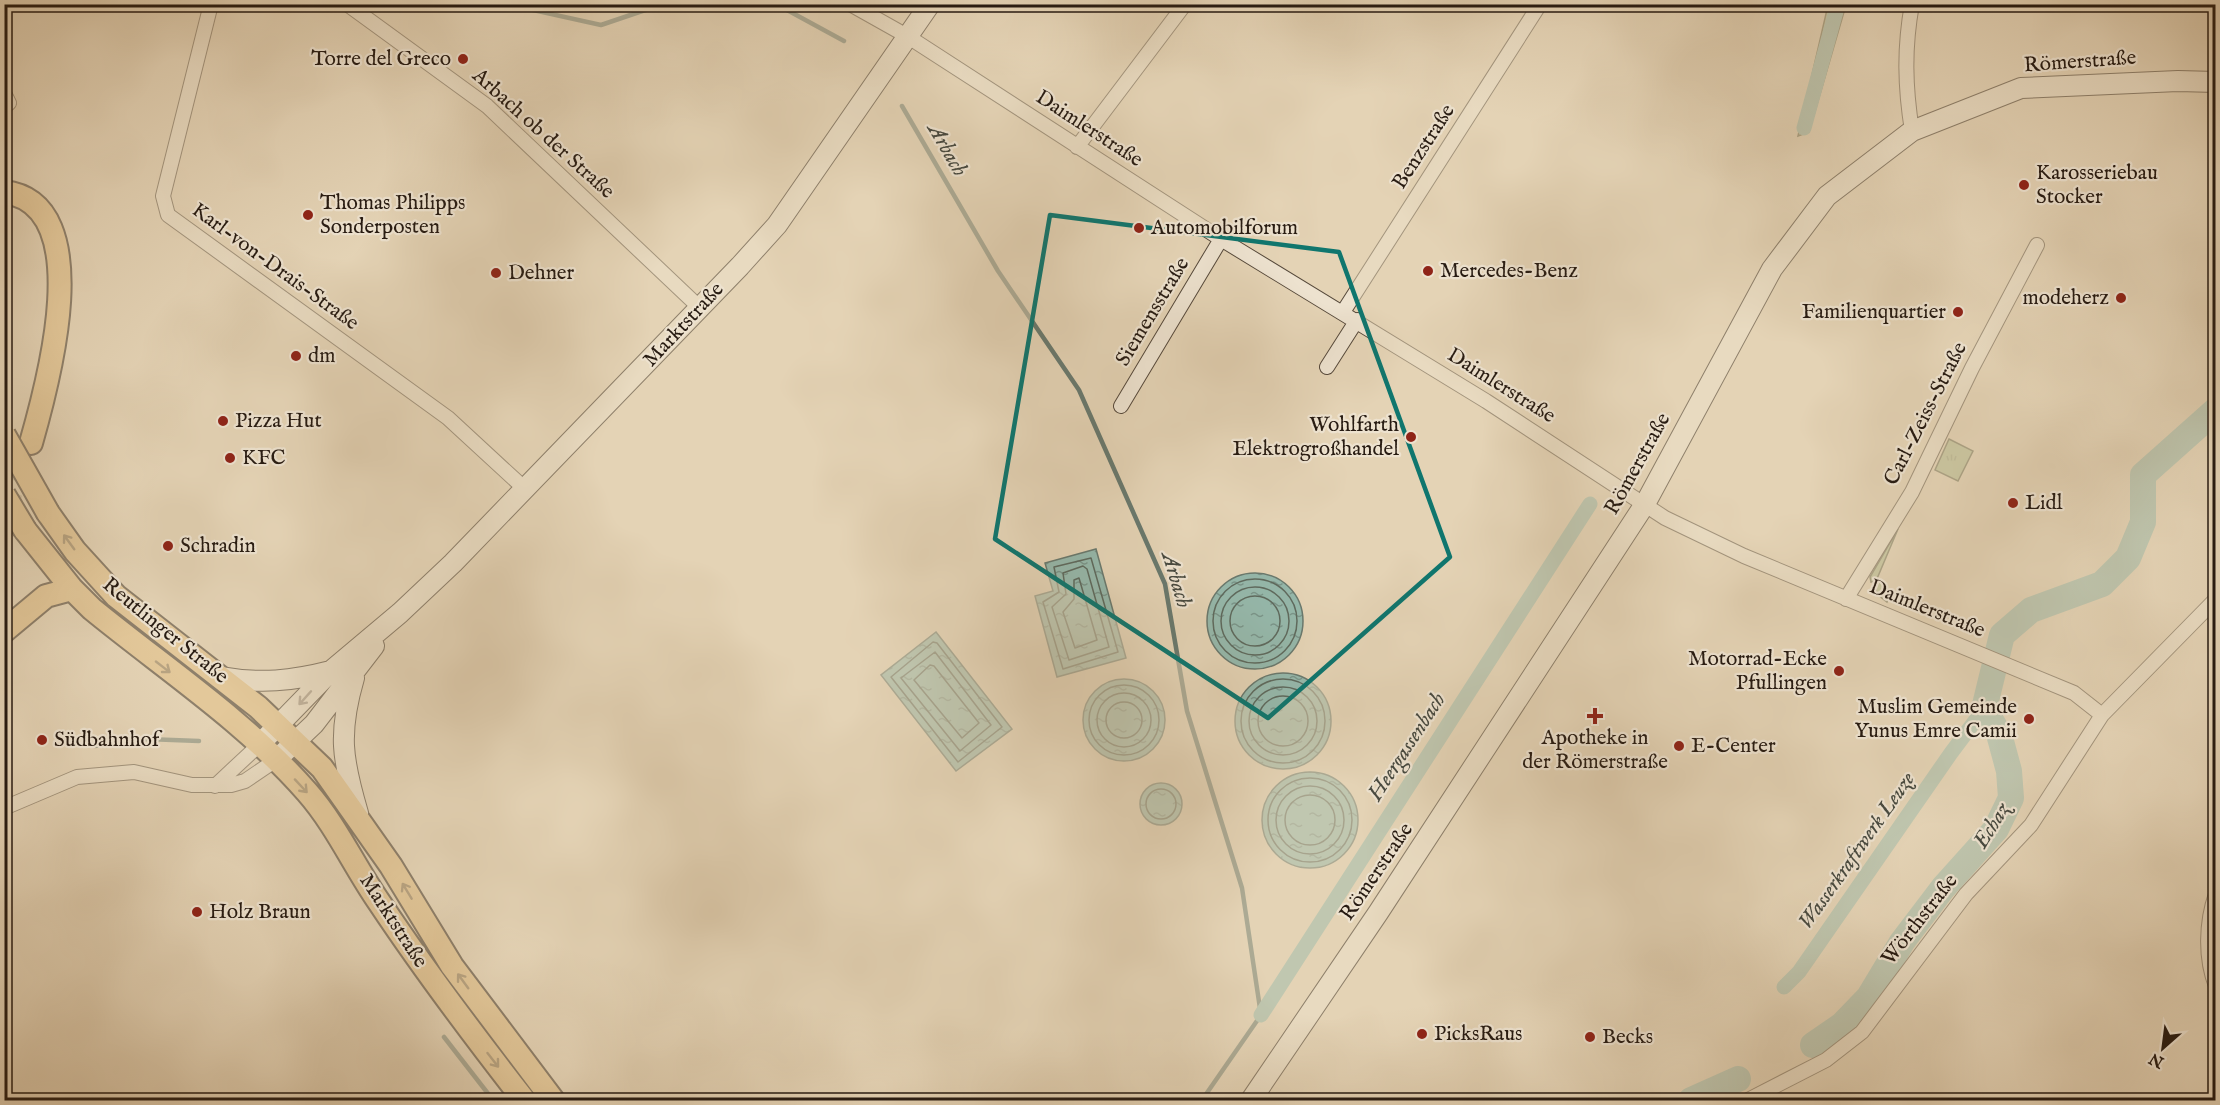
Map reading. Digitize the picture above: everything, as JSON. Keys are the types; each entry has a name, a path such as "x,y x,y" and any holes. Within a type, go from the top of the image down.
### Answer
{"main road":[{"name":"Marktstraße","path":"553,1101 452,966 360,818 322,768 280,726 331,671 400,613 525,489 777,225 930,4"},
{"name":"Römerstraße","path":"1251,1101 1410,865 1646,504 1772,269 1827,196 1912,131 2021,88 2178,81 2216,82"},
{"path":"4,192 30,202 45,218 55,236 59,258 54,342 31,443"},
{"name":"Reutlinger Straße","path":"4,435 48,513 75,551 116,596 280,726"},
{"name":"Reutlinger Straße","path":"4,495 25,530 72,589 92,609 260,744"},
{"path":"8,628 46,596 72,589"},
{"name":"Marktstraße","path":"297,742 400,613"},
{"path":"357,667 342,728 346,774 360,818"},
{"path":"221,677 259,683 285,681 331,671"},
{"path":"260,744 280,726"},
{"path":"276,759 297,742"},
{"name":"Marktstraße","path":"260,744 308,793 337,831 374,896 440,992 524,1101"}],"street":[{"name":"Karl-von-Drais-Straße","path":"211,4 163,196 168,215 448,418 525,489"},
{"name":"Arbach ob der Straße","path":"347,4 487,106 700,308"},
{"name":"Daimlerstraße","path":"850,4 907,36 1221,239 1357,320 1665,518 1744,556 2074,693 2102,715"},
{"path":"1077,147 1185,4"},
{"name":"Benzstraße","path":"1343,312 1540,4"},
{"path":"1912,4 1905,44 1905,90 1912,131"},
{"path":"4,93 9,103 4,107"},
{"name":"Siemensstraße","path":"1121,406 1221,239"},
{"name":"Carl-Zeiss-Straße","path":"1846,599 1912,492 1972,368 2037,245"},
{"path":"1327,367 1357,320"},
{"name":"Wörthstraße","path":"1748,1101 1826,1060 1862,1032 1965,894 2031,825 2102,715 2216,599"},
{"path":"215,786 260,744"},
{"path":"4,808 77,777 134,772 192,786 215,786 245,781 276,759"},
{"path":"2216,894 2208,952 2210,971 2216,986"}],"highlighted area":[{"path":"1050,215 1339,252 1450,557 1268,718 995,539"}],"green space":[{"path":"1828,5 1846,5 1809,132 1798,136"},
{"path":"1949,439 1973,451 1958,481 1935,470"},
{"path":"1898,529 1876,581 1871,582 1870,577"},
{"path":"1878,580 1884,583 1891,594 1887,602 1878,595 1874,584"}],"water":[{"path":"1096,549 1126,658 1057,677 1035,596 1053,591 1045,563"},
{"path":"1255,573 1273,577 1289,587 1299,603 1303,621 1299,639 1289,655 1273,665 1255,669 1237,665 1221,655 1211,639 1207,621 1211,603 1221,587 1237,577"},
{"path":"936,632 1012,729 956,771 881,675"},
{"path":"1283,673 1301,677 1317,687 1327,703 1331,721 1327,739 1317,755 1301,765 1283,769 1265,765 1249,755 1239,739 1235,721 1239,703 1249,687 1265,677"},
{"path":"1124,679 1140,682 1153,691 1162,704 1165,720 1162,736 1153,749 1140,758 1124,761 1108,758 1095,749 1086,736 1083,720 1086,704 1095,691 1108,682"},
{"path":"1310,772 1328,776 1344,786 1354,802 1358,820 1354,838 1344,854 1328,864 1310,868 1292,864 1276,854 1266,838 1262,820 1266,802 1276,786 1292,776"},
{"path":"1161,783 1176,789 1182,804 1176,819 1161,825 1146,819 1140,804 1146,789"}],"waterway":[{"name":"Arbach","path":"506,4 601,25 663,4"},
{"name":"Arbach","path":"776,4 844,41"},
{"name":"Heergassenbach","path":"1804,128 1838,4"},
{"name":"Arbach","path":"902,106 998,271 1079,390 1165,584 1187,711 1242,888 1261,1015 1202,1100"},
{"name":"Wasserkraftwerk Leuze","path":"1813,1045 1842,1025 1869,997 1902,942 1943,888 1996,829 2011,798 2009,771 1999,734 1984,709 2002,635 2031,610 2102,584 2128,558 2143,522 2143,475 2216,410"},
{"name":"Heergassenbach","path":"1261,1015 1590,504"},
{"name":"Wasserkraftwerk Leuze","path":"1784,987 1799,972 1984,709"},
{"path":"95,746 146,739 199,741"},
{"path":"444,1037 493,1100"},
{"name":"Echaz","path":"1691,1100 1738,1079"}],"tunnel":[{"path":"4,512 28,452"}],"place":[{"name":"Torre del Greco","path":"463,59"},
{"name":"Karosseriebau Stocker","path":"2024,185"},
{"name":"Thomas Philipps Sonderposten","path":"308,215"},
{"name":"Automobilforum","path":"1139,228"},
{"name":"Mercedes-Benz","path":"1428,271"},
{"name":"Dehner","path":"496,273"},
{"name":"modeherz","path":"2121,298"},
{"name":"Familienquartier","path":"1958,312"},
{"name":"dm","path":"296,356"},
{"name":"Pizza Hut","path":"223,421"},
{"name":"Wohlfarth Elektrogroßhandel","path":"1411,437"},
{"name":"KFC","path":"230,458"},
{"name":"Lidl","path":"2013,503"},
{"name":"Schradin","path":"168,546"},
{"name":"Motorrad-Ecke Pfullingen","path":"1839,671"},
{"name":"Apotheke in der Römerstraße","path":"1595,716"},
{"name":"Muslim Gemeinde Yunus Emre Camii","path":"2029,719"},
{"name":"Südbahnhof","path":"42,740"},
{"name":"E-Center","path":"1679,746"},
{"name":"Holz Braun","path":"197,912"},
{"name":"PicksRaus","path":"1422,1034"},
{"name":"Becks","path":"1590,1037"}]}
